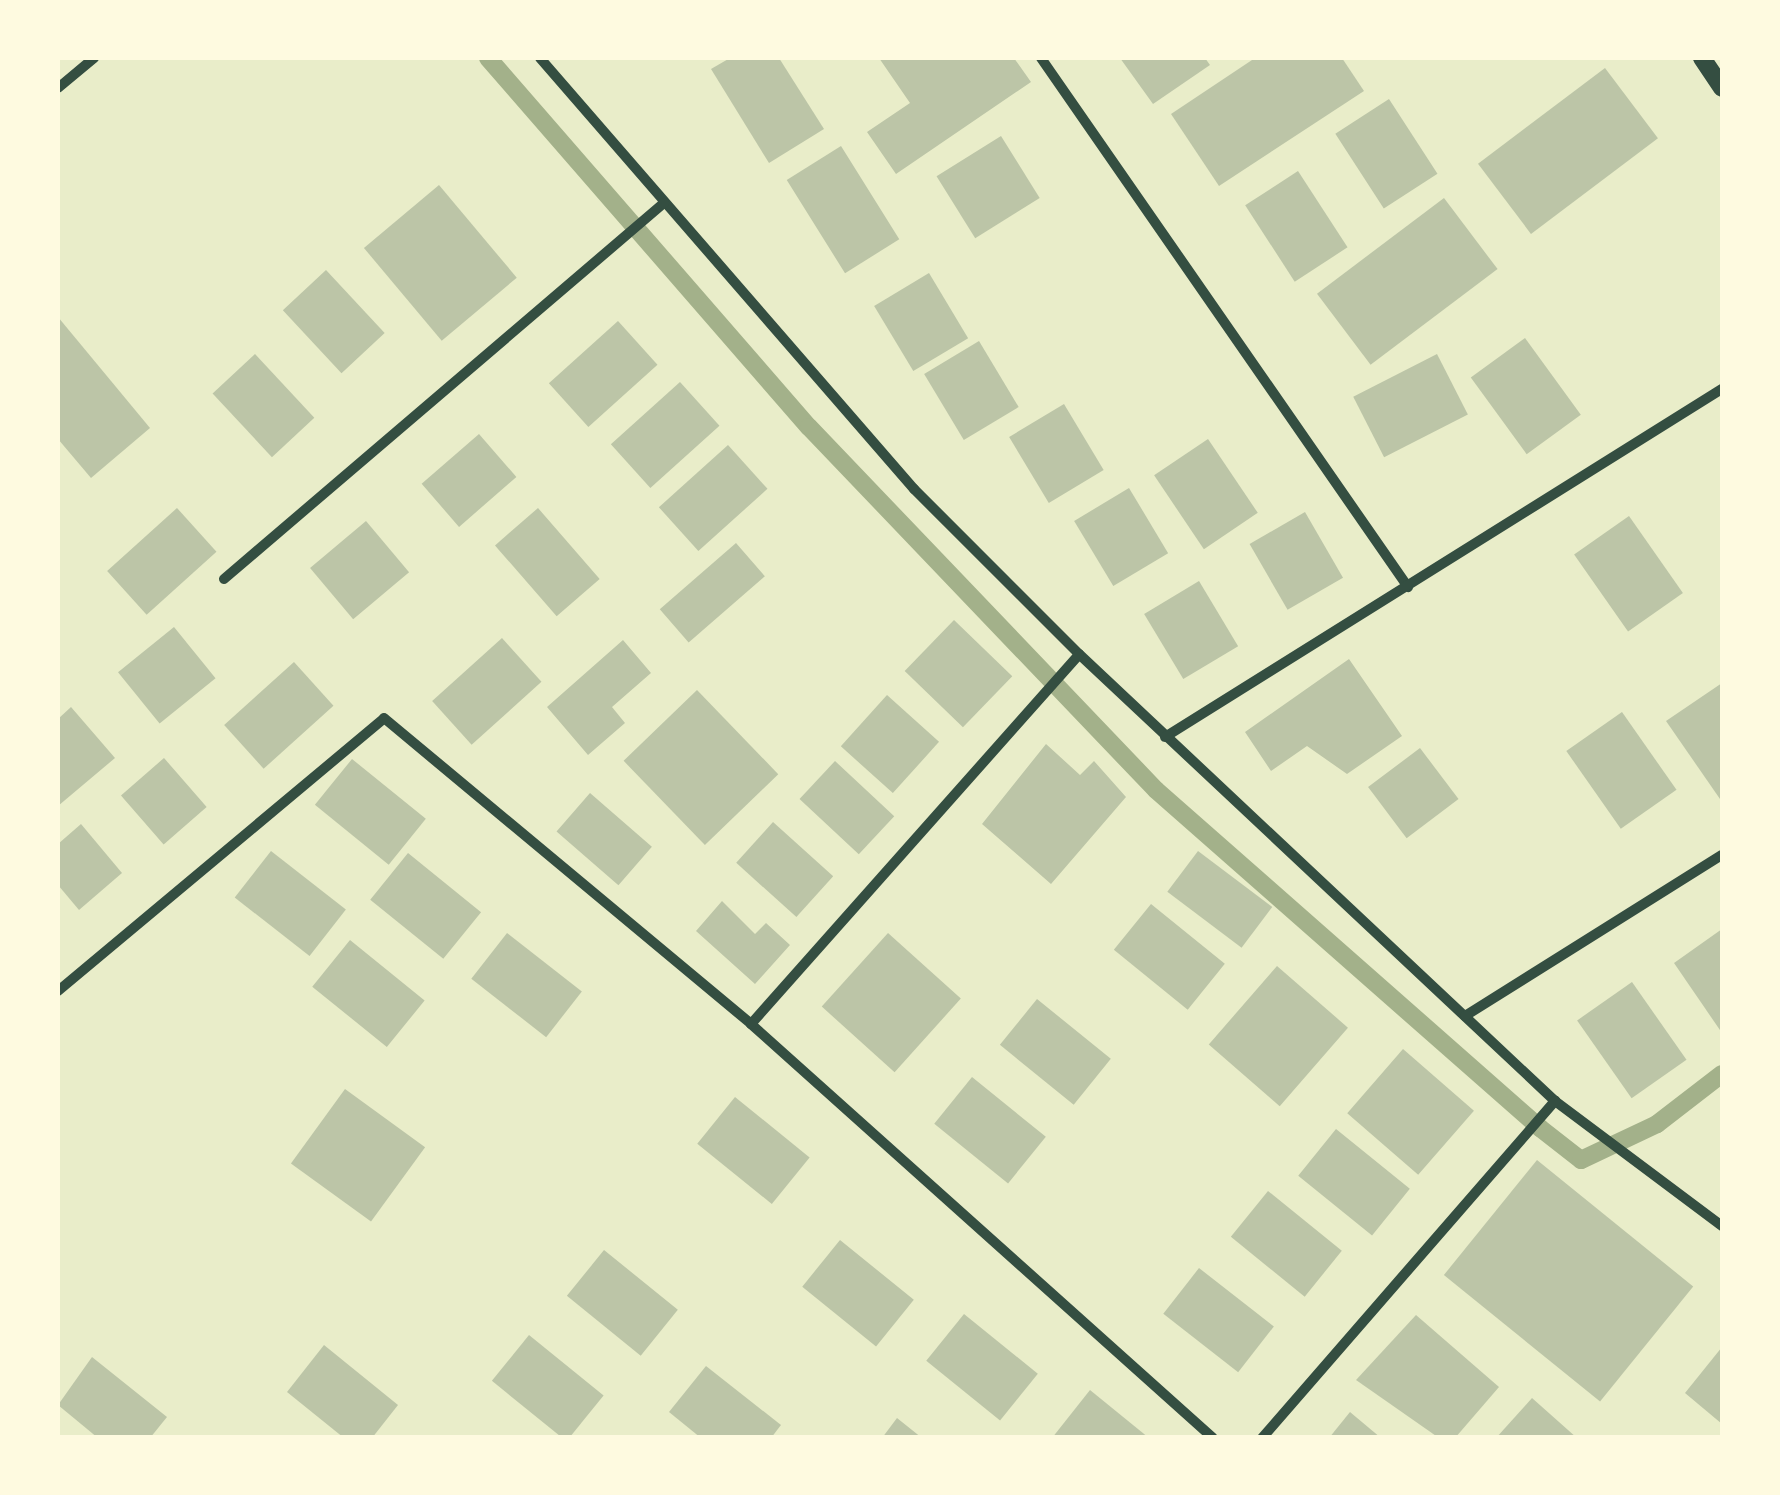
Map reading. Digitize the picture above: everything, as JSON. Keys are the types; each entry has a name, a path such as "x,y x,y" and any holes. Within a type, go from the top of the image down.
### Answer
{"street":[{"path":"58,88 94,58"},
{"path":"540,58 914,489 1079,654 1555,1101 1722,1226"},
{"path":"1041,58 1408,587"},
{"path":"1702,58 1722,88"},
{"path":"224,579 664,202"},
{"path":"1164,737 1722,389"},
{"path":"751,1024 1079,654"},
{"path":"58,991 384,718 751,1024 1213,1438"},
{"path":"1465,1016 1722,855"},
{"path":"1262,1438 1555,1101"}],"building":[{"path":"730,58 779,58 824,129 769,163 711,69"},
{"path":"879,58 1014,58 1031,82 896,174 867,132 910,103"},
{"path":"1120,58 1205,58 1210,65 1153,104"},
{"path":"1255,58 1342,58 1364,91 1219,186 1171,114"},
{"path":"1605,68 1658,138 1531,234 1478,164"},
{"path":"1389,99 1437,174 1384,208 1335,134"},
{"path":"1001,136 1040,198 975,238 937,176"},
{"path":"841,146 899,239 845,273 787,180"},
{"path":"1298,171 1348,247 1295,282 1245,205"},
{"path":"439,185 517,278 442,341 364,248"},
{"path":"1444,198 1498,269 1371,365 1317,294"},
{"path":"326,270 385,333 342,373 283,310"},
{"path":"929,273 968,338 913,371 874,306"},
{"path":"58,317 150,428 91,478 58,439"},
{"path":"618,321 657,365 588,427 549,383"},
{"path":"1525,338 1581,415 1527,454 1471,377"},
{"path":"979,341 1019,407 964,440 924,374"},
{"path":"255,354 314,418 272,457 213,394"},
{"path":"1437,354 1468,415 1384,457 1353,397"},
{"path":"680,382 719,426 650,488 611,444"},
{"path":"1064,404 1104,470 1049,503 1009,437"},
{"path":"479,434 516,477 459,527 422,484"},
{"path":"1208,439 1258,513 1204,549 1154,475"},
{"path":"728,445 767,489 698,551 659,507"},
{"path":"1129,488 1168,553 1113,586 1074,521"},
{"path":"177,508 216,552 147,615 107,571"},
{"path":"538,508 600,579 557,616 495,545"},
{"path":"1305,512 1343,578 1288,610 1250,544"},
{"path":"1629,516 1683,593 1628,631 1574,554"},
{"path":"366,521 409,572 353,619 310,568"},
{"path":"736,543 765,576 689,642 660,609"},
{"path":"1199,581 1238,646 1183,679 1144,614"},
{"path":"954,620 1012,676 963,727 905,671"},
{"path":"174,627 216,678 160,724 118,672"},
{"path":"502,638 541,682 472,745 432,701"},
{"path":"623,640 651,673 612,707 625,723 588,755 547,707"},
{"path":"1349,659 1402,736 1347,774 1307,746 1271,771 1245,732"},
{"path":"294,662 333,706 264,769 224,725"},
{"path":"1722,683 1722,797 1720,799 1666,721"},
{"path":"697,690 778,774 705,845 624,761"},
{"path":"887,695 939,742 893,793 841,746"},
{"path":"71,707 115,758 58,806 58,719"},
{"path":"1622,712 1676,790 1621,829 1566,751"},
{"path":"1046,744 1080,775 1094,761 1126,797 1051,884 982,824"},
{"path":"1420,748 1459,799 1407,838 1368,787"},
{"path":"164,758 207,807 164,844 121,795"},
{"path":"352,759 426,819 389,865 315,805"},
{"path":"835,761 894,816 859,854 800,799"},
{"path":"590,793 652,847 618,885 557,831"},
{"path":"773,822 833,876 796,917 736,863"},
{"path":"81,824 122,873 79,910 58,885 58,844"},
{"path":"271,851 346,909 310,956 235,897"},
{"path":"1198,851 1272,907 1242,948 1167,892"},
{"path":"408,853 481,912 443,959 370,900"},
{"path":"722,901 755,934 766,923 790,945 755,984 696,931"},
{"path":"1151,904 1225,964 1188,1010 1114,950"},
{"path":"1722,929 1722,1033 1674,963"},
{"path":"507,933 582,991 546,1037 471,979"},
{"path":"888,933 961,999 895,1072 822,1007"},
{"path":"350,940 425,1000 387,1047 312,987"},
{"path":"1277,966 1348,1028 1280,1106 1209,1044"},
{"path":"1632,982 1686,1060 1632,1098 1577,1020"},
{"path":"1037,999 1111,1059 1074,1105 1000,1045"},
{"path":"1403,1049 1474,1111 1418,1175 1347,1113"},
{"path":"972,1077 1046,1137 1008,1183 934,1124"},
{"path":"345,1089 425,1147 371,1222 291,1163"},
{"path":"735,1097 810,1157 772,1204 697,1144"},
{"path":"1336,1129 1410,1189 1372,1235 1298,1176"},
{"path":"1537,1160 1693,1286 1600,1402 1444,1275"},
{"path":"1268,1191 1342,1251 1305,1297 1231,1237"},
{"path":"840,1240 914,1300 876,1346 802,1287"},
{"path":"604,1250 678,1310 641,1356 567,1296"},
{"path":"1199,1268 1274,1326 1238,1372 1163,1314"},
{"path":"964,1314 1038,1374 1000,1420 926,1361"},
{"path":"1416,1315 1499,1387 1455,1438 1439,1438 1356,1380"},
{"path":"529,1335 604,1395 569,1438 562,1438 492,1381"},
{"path":"324,1345 398,1405 372,1438 344,1438 287,1392"},
{"path":"1722,1347 1722,1424 1685,1393"},
{"path":"92,1357 167,1417 150,1438 98,1438 58,1405"},
{"path":"706,1366 781,1425 771,1438 701,1438 669,1412"},
{"path":"1090,1390 1149,1438 1052,1438"},
{"path":"1532,1398 1577,1438 1496,1438"},
{"path":"1350,1412 1381,1438 1329,1438"},
{"path":"897,1418 922,1438 882,1438"}],"waterway":[{"path":"488,58 809,427 1156,790 1540,1128 1581,1160 1657,1124 1722,1074"}]}
